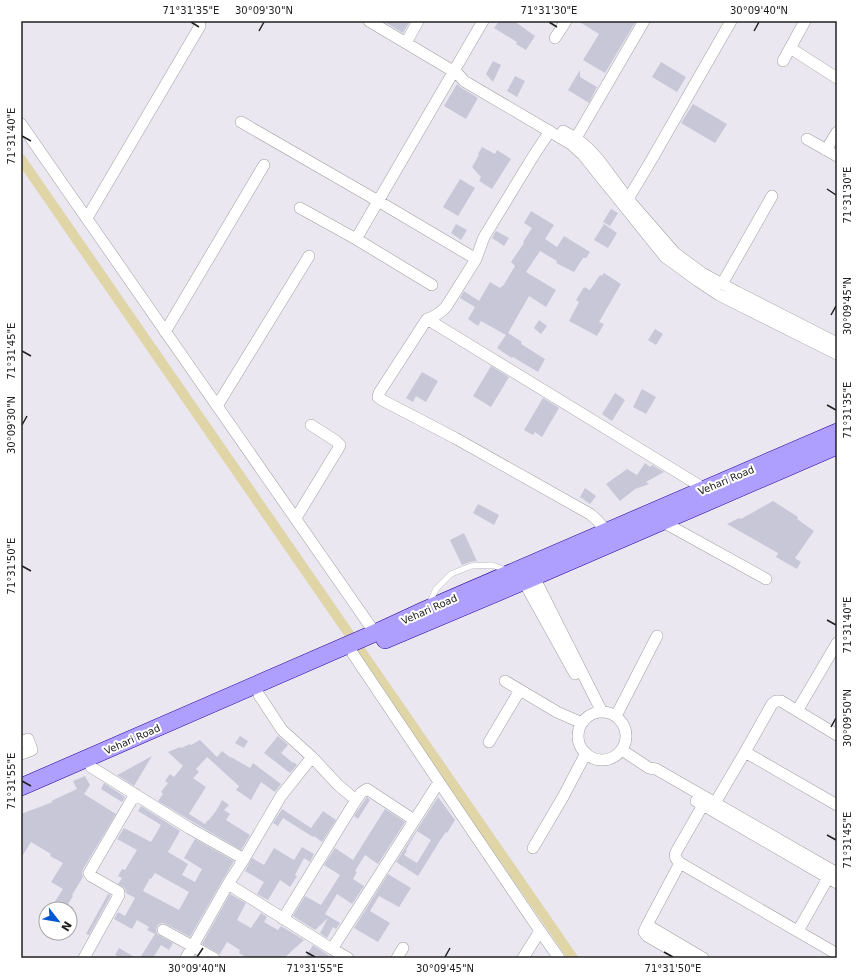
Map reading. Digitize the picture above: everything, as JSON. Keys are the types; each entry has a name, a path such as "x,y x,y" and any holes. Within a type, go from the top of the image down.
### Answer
{"main road":[{"name":"Vehari Road","path":"523,577 607,532 837,432"},
{"name":"Vehari Road","path":"21,787 374,633 426,616 663,522 837,446"},
{"name":"Vehari Road","path":"21,798 353,654 426,616"}],"street":[{"path":"87,218 200,26 198,21"},
{"path":"370,21 456,72 464,81 550,131 588,148 628,199 675,253 702,273 837,343"},
{"path":"406,43 418,21"},
{"path":"356,239 456,72 483,21"},
{"path":"555,38 566,21"},
{"path":"574,141 644,21"},
{"path":"628,199 731,21"},
{"path":"783,61 805,21"},
{"path":"790,48 837,78"},
{"path":"456,72 466,74 517,103 574,141 583,155 665,256 698,281 720,295 837,354"},
{"path":"241,122 476,259"},
{"path":"21,124 296,518 374,633"},
{"path":"550,131 484,236 476,259 446,307 434,317 426,319 379,393 378,398 455,438 590,514 607,532"},
{"path":"826,150 837,132"},
{"path":"807,139 837,156"},
{"path":"166,332 264,165"},
{"path":"722,284 772,196"},
{"path":"300,208 356,239 432,285"},
{"path":"217,406 309,256"},
{"path":"426,319 704,490"},
{"path":"296,518 340,445 336,440 311,425"},
{"path":"663,522 766,579"},
{"path":"523,577 599,713"},
{"path":"616,716 657,636"},
{"path":"797,711 837,643"},
{"path":"353,654 559,958"},
{"path":"505,681 556,712 582,723"},
{"path":"489,742 520,690"},
{"path":"259,695 282,730 312,757 338,785 356,800"},
{"path":"837,735 781,702 776,701 772,704 746,752 708,802 674,856 680,863 837,954"},
{"path":"599,713 609,713 616,716 625,728 625,743 622,750 616,756 609,759 600,760 592,758 581,747 578,739 579,730 582,723 588,717 599,713"},
{"path":"21,742 28,739 32,750 21,754"},
{"path":"622,750 649,768 656,769 708,802 834,876 798,932"},
{"path":"746,752 837,805"},
{"path":"533,848 563,797 586,753"},
{"path":"186,958 228,884 281,796 312,757"},
{"path":"91,767 189,828 244,859"},
{"path":"332,949 439,782"},
{"path":"283,919 361,793 367,789 414,820"},
{"path":"85,958 120,895 119,892 89,874 135,794"},
{"path":"680,863 646,924 644,932 646,936 685,958"},
{"path":"228,884 348,958"},
{"path":"646,924 703,958"},
{"path":"163,930 214,958"},
{"path":"523,958 540,931"},
{"path":"397,958 403,948"}],"lane":[{"path":"426,616 436,589 451,574 457,571 471,566 492,565 523,577"}],"building":[{"path":"383,21 410,21 403,33"},
{"path":"499,21 514,21 535,36 526,50 516,44 517,42 494,28"},
{"path":"578,21 636,21 605,73 583,60 599,34"},
{"path":"493,61 501,65 493,82 486,74"},
{"path":"661,62 686,77 677,92 652,77"},
{"path":"580,70 580,77 597,87 589,103 568,90"},
{"path":"515,76 525,81 517,97 507,91"},
{"path":"457,84 478,98 466,119 444,106"},
{"path":"693,104 727,124 715,143 681,123"},
{"path":"482,147 495,154 497,150 511,159 492,189 479,181 481,177 472,167"},
{"path":"460,179 475,188 458,216 443,207"},
{"path":"611,209 618,213 610,226 603,222"},
{"path":"531,211 554,225 545,239 557,247 564,236 590,252 586,258 583,258 574,272 556,263 557,261 540,251 526,272 556,290 546,307 529,296 508,333 522,342 521,344 545,359 538,372 497,348 506,335 481,321 478,326 468,319 475,307 460,298 464,291 479,301 490,282 500,288 503,286 515,266 511,262 532,228 524,223"},
{"path":"456,224 467,230 461,240 451,233"},
{"path":"604,224 617,233 608,248 594,240"},
{"path":"496,231 509,238 504,246 492,238"},
{"path":"604,273 621,284 599,322 604,324 597,336 569,321 579,302 576,300 584,287 590,290 600,275 602,276"},
{"path":"539,320 547,326 541,334 534,328"},
{"path":"655,329 663,334 656,345 648,340"},
{"path":"491,366 509,377 491,407 473,396"},
{"path":"422,372 438,381 426,402 416,396 413,402 406,398"},
{"path":"642,389 656,397 646,414 633,407"},
{"path":"615,393 625,400 612,421 602,414"},
{"path":"543,398 559,408 542,437 535,432 533,435 524,430"},
{"path":"645,463 650,467 652,465 664,472 646,482 649,484 635,489 620,501 606,484 627,469 637,475"},
{"path":"585,488 596,496 590,504 580,497"},
{"path":"773,501 798,517 797,519 814,531 795,558 801,562 797,569 776,557 778,553 727,524 739,518 741,519"},
{"path":"478,504 499,515 494,525 473,513"},
{"path":"464,533 477,561 462,565 450,540"},
{"path":"240,736 248,741 244,748 235,743"},
{"path":"278,736 288,745 281,753 297,765 290,773 264,753"},
{"path":"200,740 217,757 222,751 231,758 250,768 253,763 281,784 275,792 261,782 251,800 236,790 239,786 207,757 196,769 199,772 193,778 206,787 189,814 205,824 216,811 222,800 229,805 224,810 230,814 226,820 250,835 241,850 158,801 163,794 161,792 168,783 165,781 170,774 174,777 183,766 168,752 180,747 191,745"},
{"path":"152,756 134,786 117,775 123,772"},
{"path":"85,776 90,785 84,794 116,814 83,869 83,877 70,901 55,901 63,889 51,882 63,863 50,856 51,854 31,842 21,858 21,814 53,802 51,801 77,789 73,781"},
{"path":"104,783 125,797 122,802 101,789"},
{"path":"367,797 370,800 358,819 354,816"},
{"path":"438,797 455,820 447,833 446,832 441,839 418,876 396,862","holes":["417,831 431,840 417,863 404,855"]},
{"path":"141,806 180,831 168,852 188,864 182,875 195,882 202,869 184,858 195,839 234,861 190,937 166,924 162,923 157,926 157,934 173,943 169,950 161,945 153,958 140,958 155,934 147,930 149,927 137,920 132,929 114,919 118,912 125,916 135,898 126,893 125,888 118,884 122,878 118,876 122,869 125,870 137,850 117,839 124,828 151,842 161,825 138,811","holes":["155,873 189,892 179,910 143,891 150,878 151,879"]},
{"path":"282,809 311,828 323,811 336,820 322,842 283,818 278,826 273,823"},
{"path":"385,809 405,822 378,864 365,855 355,871 357,872 353,879 364,886 352,904 337,894 325,914 340,923 336,929 333,927 327,938 320,933 328,918 315,930 293,916 305,896 321,905 340,875 324,865 335,848 353,860"},
{"path":"302,847 314,854 310,862 304,858 295,875 297,876 290,887 280,880 268,900 257,894 264,882 245,871 252,858 264,865 274,848 294,860"},
{"path":"388,874 411,888 399,907 379,896 370,911 390,923 378,942 354,928"},
{"path":"108,894 111,895 89,935 86,934"},
{"path":"230,894 246,903 237,920 251,928 261,913 267,917 264,922 278,930 281,926 304,940 284,958 247,958 239,953 240,950 227,942 220,954 202,944"},
{"path":"313,945 328,955 334,958 305,958"},
{"path":"119,948 136,958 121,958 115,955"}],"waterway":[{"path":"21,159 573,958"}]}
